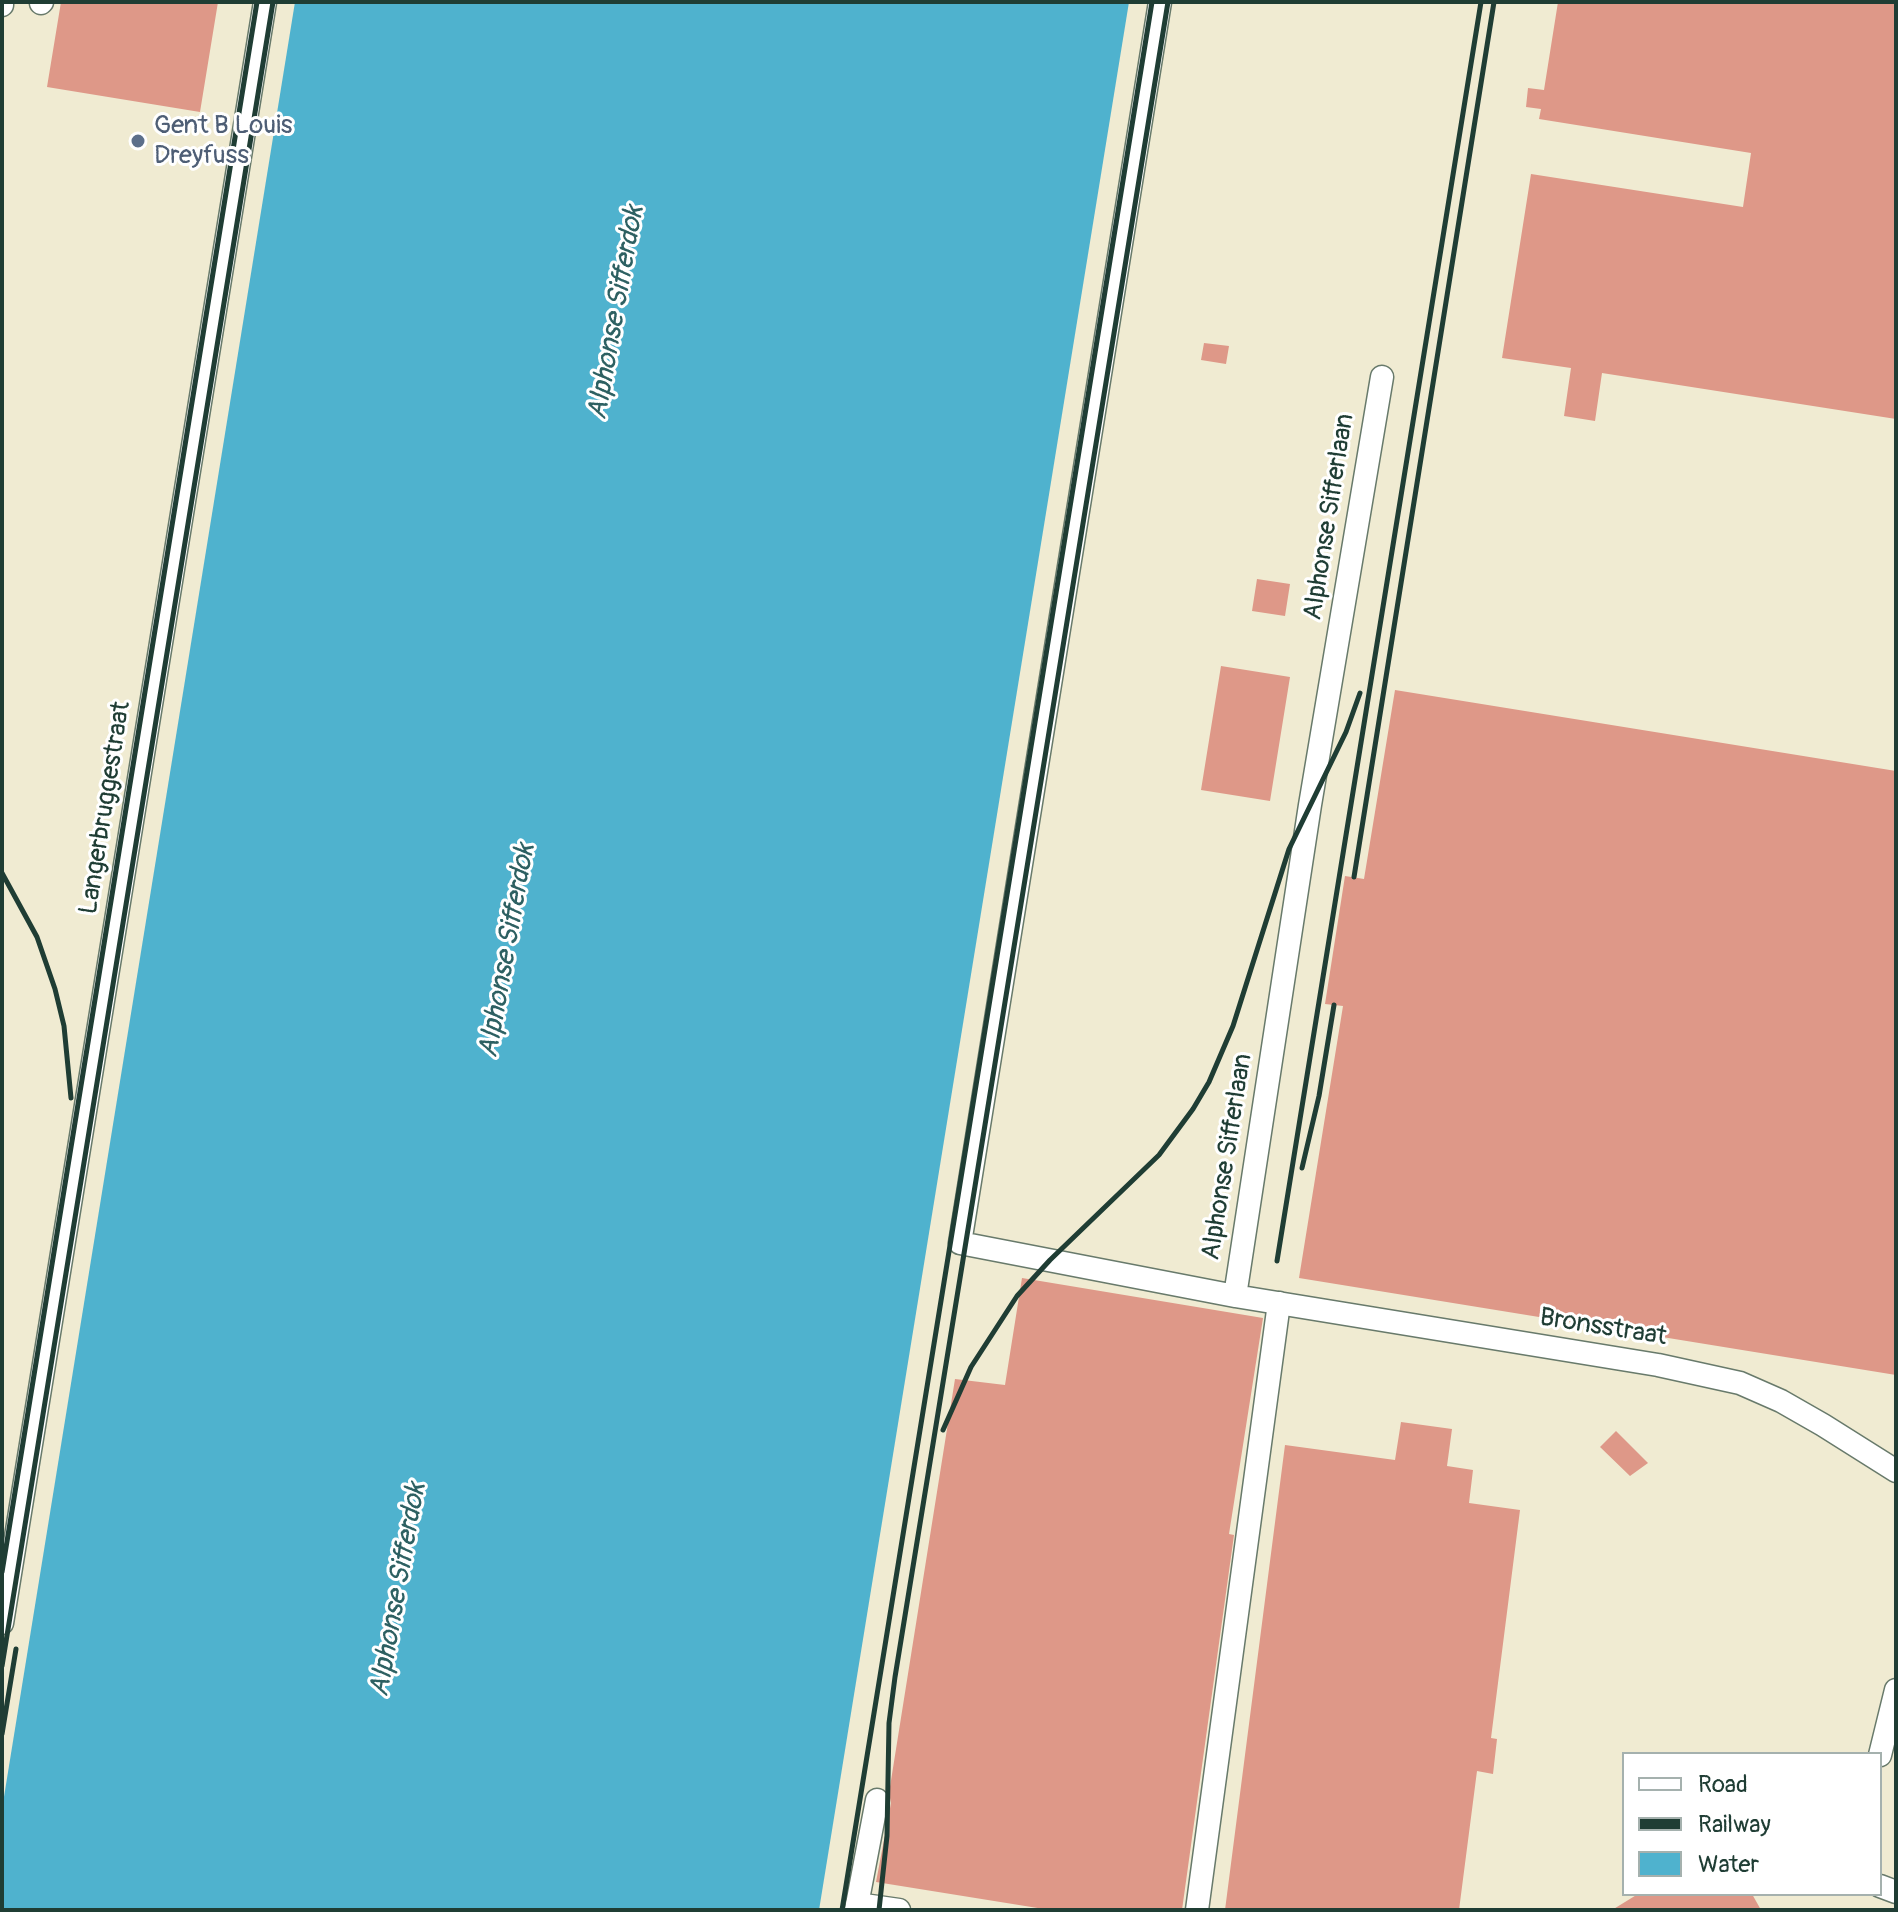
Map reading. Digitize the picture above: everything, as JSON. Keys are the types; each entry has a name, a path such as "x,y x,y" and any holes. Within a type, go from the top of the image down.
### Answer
{"street":[{"name":"Langerbruggestraat","path":"2,1623 265,2"},
{"path":"1160,2 960,1243 1235,1296"},
{"name":"Alphonse Sifferlaan","path":"1279,1303 1235,1296 1310,805 1382,377"},
{"path":"1197,1910 1279,1303"},
{"name":"Bronsstraat","path":"1279,1303 1658,1365 1740,1383 1812,1419 1896,1471"},
{"path":"1881,1752 1896,1690"},
{"path":"877,1800 856,1907 899,1910"}],"water":[{"name":"Alphonse Sifferdok","path":"295,2 1129,2 819,1910 2,1910 2,1809"}],"building":[{"path":"61,2 218,2 200,112 47,87"},
{"path":"1558,2 1896,2 1896,419 1602,373 1595,421 1564,416 1571,368 1502,358 1531,174 1743,207 1751,153 1539,119 1541,109 1526,107 1528,88 1544,90"},
{"path":"1204,343 1229,346 1226,364 1201,360"},
{"path":"1257,579 1290,584 1285,616 1252,611"},
{"path":"1221,666 1290,677 1270,801 1201,790"},
{"path":"1395,690 1896,771 1896,1375 1299,1278 1343,1006 1325,1004 1345,876 1364,879"},
{"path":"1022,1278 1263,1318 1229,1534 1234,1535 1182,1910 1050,1910 876,1882 891,1803 889,1793 955,1379 1005,1385"},
{"path":"1401,1422 1452,1429 1447,1466 1473,1470 1469,1503 1520,1510 1491,1738 1497,1739 1493,1774 1477,1771 1459,1910 1225,1910 1285,1445 1395,1460"},
{"path":"1616,1431 1648,1463 1630,1476 1600,1447"},
{"path":"1635,1896 1753,1896 1761,1910 1612,1910"}],"railway":[{"path":"2,1572 257,2"},
{"path":"2,1666 273,2"},
{"path":"842,1910 1152,2"},
{"path":"879,1910 887,1836 889,1723 895,1677 1168,2"},
{"path":"1277,1261 1481,2"},
{"path":"1354,877 1494,2"},
{"path":"943,1430 971,1367 1017,1296 1159,1155 1209,1082 1233,1026 1289,849 1346,732 1360,693"},
{"path":"2,873 37,937 55,989 64,1026 71,1098"},
{"path":"1302,1168 1319,1096 1334,1005"},
{"path":"2,1734 16,1649"}],"place":[{"name":"Gent B Louis Dreyfuss","path":"138,141"}]}
